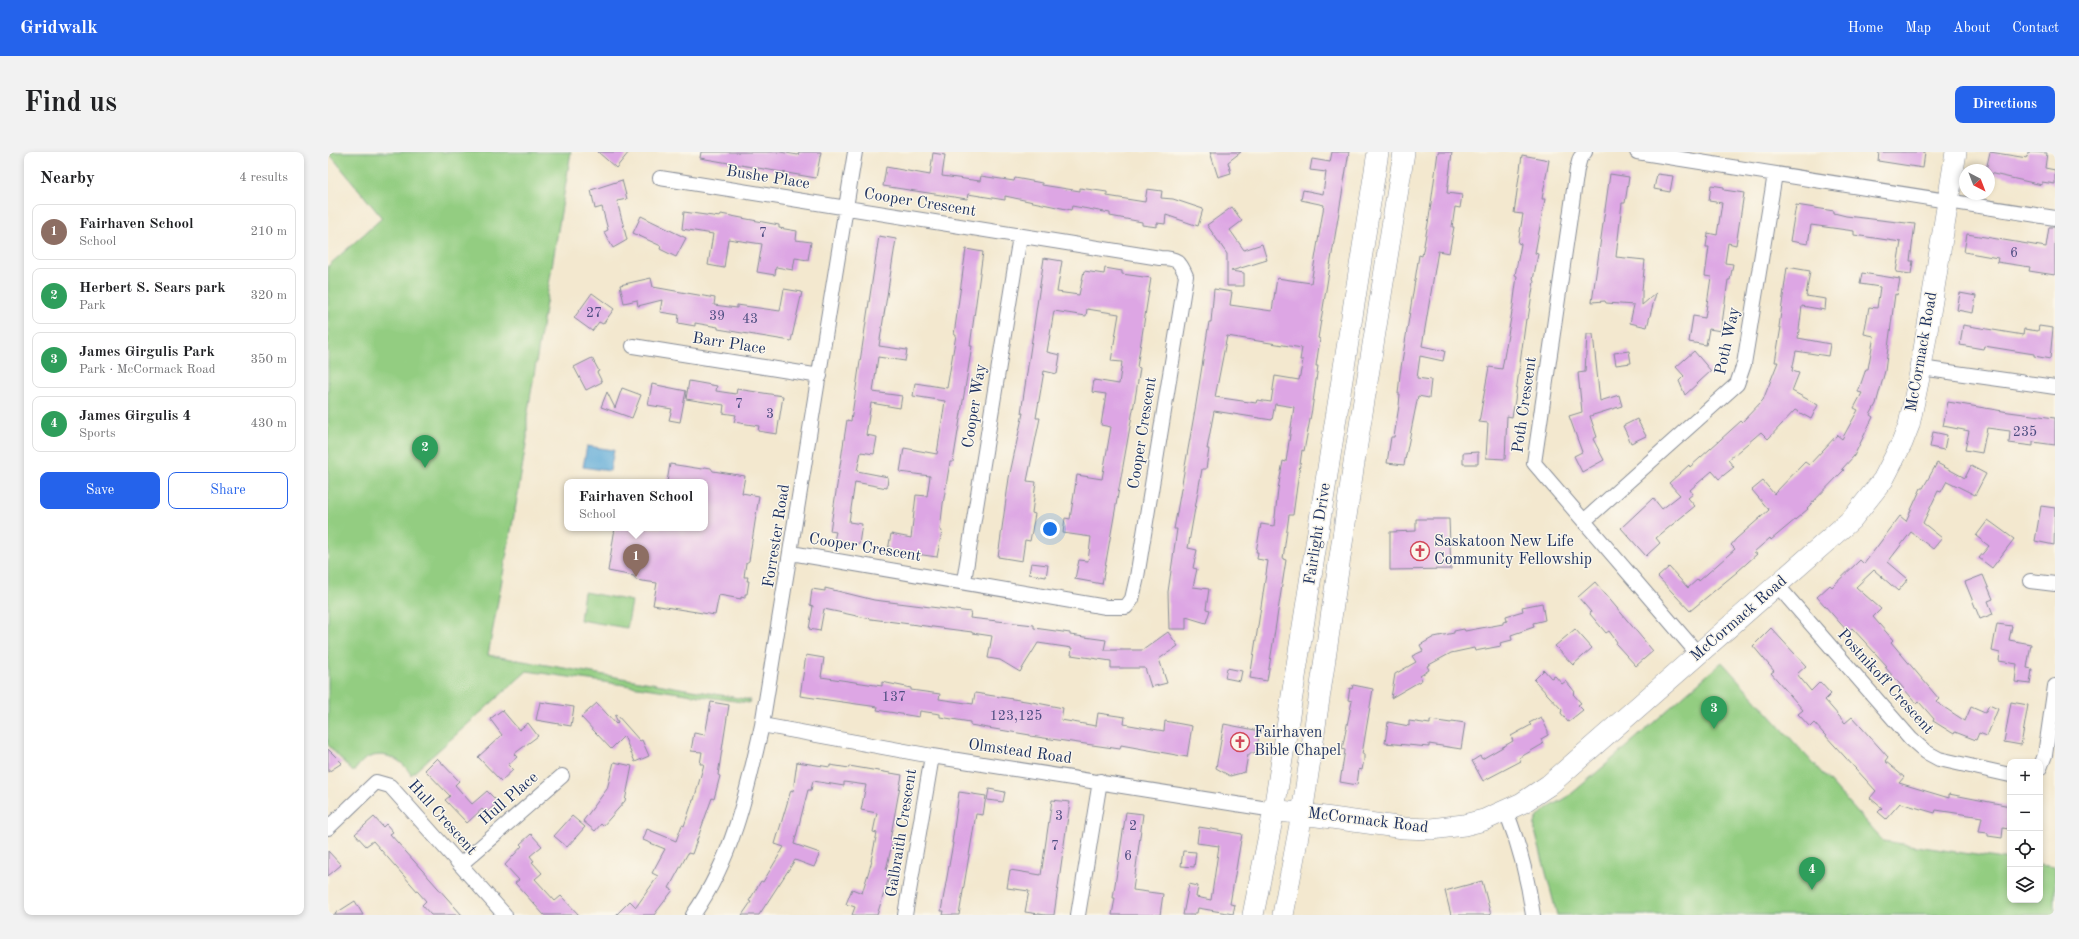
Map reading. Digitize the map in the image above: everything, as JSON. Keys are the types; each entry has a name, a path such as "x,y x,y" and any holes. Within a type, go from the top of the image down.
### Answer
{"main road":[{"name":"Fairlight Drive","path":"1253,915 1274,810 1378,152"},
{"name":"Fairlight Drive","path":"1283,915 1302,814 1353,469 1404,152"},
{"name":"McCormack Road","path":"1274,810 1418,830 1464,825 1506,811 1536,795 1549,785 1852,519 1884,480 1909,425 1922,368 1947,201 1956,152"}],"street":[{"name":"Forrester Road","path":"693,915 711,886 735,832 744,802 762,725 820,376 855,152"},
{"name":"Poth Crescent","path":"1585,152 1580,158 1577,170 1534,463 1698,654"},
{"path":"1637,152 2055,218"},
{"name":"Poth Way","path":"1584,521 1737,384 1744,364 1775,174"},
{"name":"Bushe Place","path":"660,178 846,208"},
{"name":"Cooper Crescent","path":"791,553 964,581 1106,607 1126,607 1132,599 1137,577 1186,276 1181,263 1171,258 1160,258 846,208"},
{"name":"Cooper Way","path":"964,581 1020,236"},
{"name":"Barr Place","path":"633,346 820,376"},
{"path":"1922,368 2055,387"},
{"path":"2030,581 2055,584"},
{"name":"Postnikoff Crescent","path":"1777,586 1911,739 1926,752 1939,759 2007,774"},
{"path":"2043,759 2055,686"},
{"name":"Olmstead Road","path":"762,725 932,756 1100,781 1274,810"},
{"name":"Galbraith Crescent","path":"905,915 932,756"},
{"name":"Hull Place","path":"460,865 562,776"},
{"path":"1078,915 1100,781"},
{"name":"Hull Crescent","path":"328,828 376,782 390,786 505,915"},
{"path":"1506,811 1513,830 1529,888 1533,915"}],"green space":[{"path":"328,152 571,152 527,417 527,438 517,499 488,655 750,700 749,703 527,671 411,775 397,760 384,755 377,755 364,760 353,772 328,745 328,266 382,218"},
{"path":"584,592 632,601 627,628 580,620"},
{"path":"1722,662 1883,841 2007,860 2007,903 2043,903 2043,865 2055,867 2055,915 1557,915 1535,831 1537,818 1546,809 1570,795"}],"water":[{"path":"587,446 614,450 610,471 583,467"}],"building":[{"path":"598,152 629,152 616,168"},
{"path":"701,152 780,152 798,155 799,152 821,152 816,178 700,158"},
{"path":"1210,152 1241,152 1228,162 1231,173 1218,177"},
{"path":"1332,152 1349,152 1318,338 1320,339 1316,366 1318,366 1312,409 1304,451 1302,450 1293,515 1289,515 1283,559 1286,560 1267,681 1250,678 1268,561 1257,559 1258,552 1256,552 1261,524 1274,526 1278,489 1283,461 1286,462 1294,407 1275,404 1272,420 1214,411 1207,449 1209,449 1206,469 1202,469 1188,548 1197,550 1193,568 1197,569 1193,587 1209,589 1206,609 1210,610 1206,623 1186,617 1186,629 1169,629 1168,592 1177,529 1174,529 1209,322 1211,322 1214,289 1232,292 1230,305 1272,311 1277,278 1311,283 1324,205 1301,200 1303,190 1323,194 1326,172 1310,170 1312,159 1330,162","holes":["1227,336 1302,348 1300,360 1303,360 1299,380 1275,376 1271,402 1257,400 1256,403 1215,397"]},
{"path":"1438,152 1452,152 1447,193 1462,195 1460,208 1455,207 1452,227 1454,227 1449,253 1438,251 1422,346 1445,351 1443,361 1420,356 1417,378 1431,380 1429,398 1418,396 1404,465 1387,463 1391,437 1394,437 1399,406 1400,394 1398,394 1400,374 1419,255 1422,256 1429,218"},
{"path":"1879,152 1925,152 1923,168 1878,161"},
{"path":"1990,152 2027,158 2028,152 2047,153 2045,168 2055,170 2055,184 2042,182 2042,185 1995,174 1995,164 1987,164"},
{"path":"933,153 945,155 942,176 980,181 981,176 1014,181 1015,178 1042,183 1042,185 1080,191 1080,188 1107,192 1107,196 1145,202 1147,189 1162,191 1161,198 1173,199 1203,209 1198,226 1166,215 1165,224 1157,223 1157,227 1142,225 1142,222 1110,216 1110,213 1072,206 1071,210 1005,196 1005,200 968,194 967,199 883,186 886,167 930,175"},
{"path":"1522,155 1549,160 1542,199 1545,199 1535,253 1538,254 1528,319 1526,319 1515,400 1512,417 1507,416 1505,459 1486,458 1488,423 1479,422 1489,367 1502,369 1513,306 1517,276 1515,275 1521,244 1518,243 1523,214 1514,213"},
{"path":"1610,174 1629,177 1625,203 1622,203 1616,257 1645,260 1642,305 1656,293 1647,327 1630,323 1634,305 1606,303 1605,301 1592,302"},
{"path":"1657,174 1673,176 1670,192 1654,189"},
{"path":"622,180 627,199 617,201 627,240 613,248 604,232 608,230 602,207 595,209 591,190"},
{"path":"1711,185 1724,187 1724,190 1744,193 1736,245 1728,243 1725,263 1733,264 1730,280 1728,280 1721,331 1709,329 1706,345 1689,342 1693,316 1705,318 1711,277 1705,276 1709,247 1706,247 1708,233 1717,235 1722,203 1709,201"},
{"path":"1796,205 1834,211 1834,213 1846,216 1915,224 1910,261 1913,261 1911,274 1896,272 1901,242 1854,235 1854,231 1811,225 1808,244 1790,241"},
{"path":"1232,207 1242,221 1230,230 1244,250 1262,244 1267,260 1231,271 1244,273 1244,286 1227,286 1227,254 1207,225"},
{"path":"684,212 720,217 721,214 779,225 779,228 797,231 796,240 811,242 808,260 795,258 793,270 776,267 775,275 757,272 762,244 728,239 724,268 708,265 713,234 682,229"},
{"path":"641,216 686,238 676,257 660,249 661,246 633,233"},
{"path":"2049,227 2055,227 2055,275 2029,271 2030,267 1997,262 1998,258 1964,252 1967,234 2046,247"},
{"path":"879,236 896,239 879,346 907,350 905,361 878,357 873,392 902,396 900,408 871,403 866,435 877,437 874,454 861,452 857,471 888,477 887,488 855,482 849,522 862,524 859,544 834,540 836,532 830,531 847,420 851,421"},
{"path":"966,249 983,252 970,346 972,346 953,462 950,462 943,504 940,530 942,531 937,557 888,550 891,534 911,538 916,495 927,496 930,476 900,472 904,448 937,454 945,401 913,396 915,383 947,388 956,335 954,335"},
{"path":"1044,258 1062,261 1057,292 1079,295 1084,271 1104,274 1105,268 1122,271 1122,274 1151,278 1137,367 1140,368 1136,393 1102,584 1075,579 1079,560 1088,561 1091,537 1063,533 1065,518 1070,519 1077,475 1102,479 1111,427 1101,425 1106,394 1092,392 1094,380 1119,384 1122,362 1111,361 1119,314 1087,309 1086,316 1054,311 1047,352 1060,355 1057,374 1044,371 1036,418 1040,418 1027,481 1036,482 1032,513 1035,514 1030,541 1025,540 1022,561 998,557 1009,478 1023,413 1021,413"},
{"path":"1787,267 1810,271 1806,296 1826,299 1825,310 1802,306 1798,338 1830,344 1828,356 1796,351 1792,371 1799,373 1792,391 1818,405 1811,419 1795,410 1768,439 1761,432 1728,460 1734,467 1719,479 1712,471 1690,490 1693,494 1688,498 1695,506 1656,538 1660,543 1646,556 1621,528 1653,498 1662,509 1680,495 1669,483 1689,465 1690,467 1741,421 1742,422 1763,400 1778,362 1775,362 1781,327 1779,327"},
{"path":"1862,273 1900,279 1897,295 1895,294 1885,371 1876,404 1870,415 1873,417 1854,456 1842,469 1844,470 1807,508 1808,509 1771,540 1770,538 1754,552 1757,554 1690,611 1658,577 1669,567 1688,588 1698,579 1699,581 1735,549 1731,545 1736,539 1769,510 1752,490 1763,481 1774,494 1805,462 1809,465 1837,435 1842,439 1858,410 1854,408 1862,393 1858,392 1866,369 1868,369 1874,336 1864,334 1869,307 1877,308 1880,287 1860,284"},
{"path":"651,278 653,287 715,298 714,305 737,308 737,305 780,311 784,289 802,292 791,341 718,329 718,327 695,323 695,326 678,323 679,315 660,312 662,300 638,306 637,300 624,303 620,285"},
{"path":"592,293 614,309 603,324 599,322 592,331 574,318"},
{"path":"1960,293 1976,296 1973,313 1957,310"},
{"path":"1963,325 2023,335 2024,329 2038,331 2039,326 2053,328 2050,359 2034,356 2034,354 1984,346 1983,349 1960,345"},
{"path":"1587,334 1593,334 1600,401 1619,395 1622,406 1590,416 1597,437 1593,439 1604,460 1582,472 1574,456 1582,452 1569,416 1582,412 1578,373 1585,372"},
{"path":"1629,351 1631,363 1616,365 1614,353"},
{"path":"1694,351 1711,371 1685,395 1679,381 1684,376 1676,367"},
{"path":"592,358 599,371 597,372 602,382 586,390 574,367"},
{"path":"689,381 717,386 716,391 736,394 737,389 783,396 777,434 758,431 759,426 734,422 736,415 723,413 724,405 686,399"},
{"path":"652,384 686,391 680,422 669,420 672,409 648,405"},
{"path":"622,388 641,395 632,418 601,407 607,392 615,408"},
{"path":"1948,402 2055,418 2055,445 2033,442 2033,446 2009,443 2010,431 1987,428 1982,453 1965,450 1969,431 1943,426"},
{"path":"1637,419 1646,436 1631,443 1623,426"},
{"path":"1933,432 1947,435 1944,450 1930,447"},
{"path":"1478,452 1478,464 1463,464 1463,453"},
{"path":"1937,463 1965,478 1971,466 1986,474 1975,495 1947,481 1941,492 1938,491 1923,523 1942,538 1933,549 1911,532 1888,562 1908,579 1898,591 1874,570 1856,587 1881,609 1873,617 1893,640 1891,642 1939,699 1936,702 1965,721 1971,707 1985,713 1989,705 1998,709 1987,736 1979,733 1976,740 1955,732 1954,734 1933,721 1934,719 1919,702 1917,704 1885,667 1887,666 1852,628 1848,632 1817,597 1830,585 1832,587 1860,560 1864,564 1900,516 1906,521 1921,488 1923,488"},
{"path":"670,464 702,469 705,467 711,468 713,471 745,476 742,493 759,496 749,561 746,563 744,577 748,577 747,581 749,581 747,594 745,594 745,598 741,597 741,599 719,595 715,615 653,605 657,583 636,580 634,576 608,571 615,531 708,531 708,479 668,479"},
{"path":"2041,506 2055,508 2054,545 2035,541"},
{"name":"Saskatoon New Life Community Fellowship","path":"1416,519 1449,519 1451,569 1390,570 1390,532 1416,531"},
{"path":"1988,520 2014,539 1992,568 1979,558 1989,546 1976,536"},
{"path":"1031,563 1048,565 1046,577 1029,574"},
{"path":"1983,575 1993,599 1988,601 1993,614 1980,619 1965,582"},
{"path":"1595,582 1653,651 1636,666 1616,644 1617,642 1609,631 1606,633 1578,597"},
{"path":"825,588 874,600 971,612 970,618 1034,625 1034,628 1106,640 1104,650 1143,650 1168,632 1178,646 1159,659 1167,683 1151,687 1145,668 1111,668 1111,661 1071,655 1072,648 1038,643 1020,672 1000,660 988,658 992,636 871,619 824,609 820,631 809,629 813,606 810,605 812,589 825,591"},
{"path":"1542,603 1545,620 1533,623 1534,627 1511,635 1512,640 1500,643 1501,646 1475,651 1474,648 1451,653 1427,666 1429,670 1420,676 1422,680 1391,698 1395,674 1416,662 1412,656 1423,651 1420,645 1434,637 1454,633 1454,631 1464,629 1465,631 1503,624 1503,622 1507,621 1506,616 1523,611 1522,607"},
{"path":"1997,624 2012,626 2009,640 2031,644 2027,668 2032,669 2030,684 2015,682 2017,664 1999,661 2000,653 1992,651"},
{"path":"1771,628 1806,666 1797,674 1811,691 1820,682 1831,694 1825,700 1845,723 1852,717 1888,757 1885,761 1904,777 1899,783 1949,798 1949,794 2007,805 2007,829 2003,828 2002,838 1988,836 1988,833 1979,832 1982,817 1936,810 1935,813 1900,803 1886,819 1878,812 1882,808 1870,798 1876,791 1814,723 1810,727 1798,714 1803,710 1771,673 1774,671 1753,646"},
{"path":"1575,629 1592,648 1573,665 1555,646"},
{"path":"806,655 824,658 821,677 882,686 882,682 911,688 911,690 940,694 939,699 973,704 975,693 1032,702 1063,708 1061,720 1096,726 1098,713 1125,717 1124,724 1164,731 1165,721 1192,726 1187,757 1121,745 1120,749 1030,736 970,725 970,722 940,717 940,714 920,711 919,717 877,710 878,707 800,696"},
{"path":"1227,668 1242,671 1240,681 1225,678"},
{"path":"1544,670 1551,678 1555,676 1562,684 1566,681 1575,692 1573,694 1581,703 1578,705 1583,710 1568,722 1561,713 1562,710 1534,680"},
{"path":"1353,685 1373,689 1362,754 1364,754 1364,760 1362,770 1359,769 1357,785 1340,782 1345,750 1342,749 1352,701 1348,700 1350,688 1352,689"},
{"path":"540,702 574,707 571,726 536,720"},
{"path":"711,702 729,705 718,775 720,776 714,799 712,798 692,854 688,853 669,888 673,890 654,915 616,915 630,901 636,907 658,876 652,873 665,849 643,840 647,829 676,841 682,825 684,826 694,800 704,764 700,764 702,752 691,751 694,733 705,735"},
{"path":"2011,702 2028,705 2021,745 2004,742"},
{"path":"597,703 616,724 618,722 615,716 617,715 640,741 642,740 649,756 635,762 624,736 611,749 581,717"},
{"path":"502,710 519,730 528,723 538,736 514,754 517,757 508,765 513,770 501,781 478,757 502,735 490,719"},
{"path":"1541,717 1548,731 1548,735 1541,739 1543,744 1519,758 1521,761 1483,781 1472,761 1480,756 1482,759 1513,741 1511,736 1531,725 1529,723"},
{"path":"1430,720 1465,723 1461,749 1429,744 1429,747 1385,743 1388,722 1409,726 1409,721 1430,724"},
{"name":"Fairhaven Bible Chapel","path":"1224,724 1260,731 1256,753 1250,753 1250,755 1248,755 1245,772 1230,776 1216,768"},
{"path":"328,749 342,763 328,772"},
{"path":"437,758 459,781 455,785 472,804 487,791 498,802 486,813 482,809 467,823 445,800 450,796 425,770"},
{"path":"614,762 632,766 625,801 603,826 601,824 595,831 583,821 607,789"},
{"path":"797,762 830,767 830,765 849,768 849,766 902,775 890,840 893,840 886,870 891,871 877,915 852,915 855,907 846,904 852,889 862,893 872,861 877,833 873,832 877,813 861,810 866,785 844,782 844,786 813,781 811,790 808,790 794,844 820,853 814,867 795,860 759,915 742,915 751,902 749,901 761,881 763,882 784,847 775,844 791,790 793,791"},
{"path":"989,789 1005,792 1003,802 987,800"},
{"path":"959,792 986,796 983,815 976,814 959,915 943,915 944,911 941,911 953,843"},
{"path":"1052,800 1070,802 1054,915 1025,912 1029,891 1007,888 1010,870 1041,875"},
{"path":"1126,812 1143,814 1133,890 1163,894 1160,915 1112,915 1115,898 1113,898"},
{"path":"572,816 585,827 567,847 554,836"},
{"path":"374,817 383,827 386,824 393,832 390,834 462,915 431,915 422,905 426,901 373,841 366,846 355,834"},
{"path":"1199,827 1242,834 1230,904 1235,905 1233,914 1198,908 1197,913 1194,913 1194,915 1183,915 1189,884 1198,886 1196,897 1211,900 1219,846 1197,843"},
{"path":"531,834 542,846 530,856 534,861 532,862 542,873 535,879 555,901 561,896 579,915 544,915 515,883 519,880 505,865 522,846 520,844"},
{"path":"328,851 341,865 328,876"},
{"path":"1183,851 1196,852 1194,867 1181,866"},
{"path":"1482,881 1491,915 1451,915 1445,891"},
{"path":"355,901 363,915 333,915"}],"place":[{"name":"Herbert S. Sears park","path":"425,468"},
{"name":"Saskatoon New Life Community Fellowship","path":"1420,551"},
{"name":"Fairhaven School","path":"636,577"},
{"name":"James Girgulis Park","path":"1714,729"},
{"name":"Fairhaven Bible Chapel","path":"1240,742"},
{"name":"James Girgulis 4","path":"1812,890"}]}
